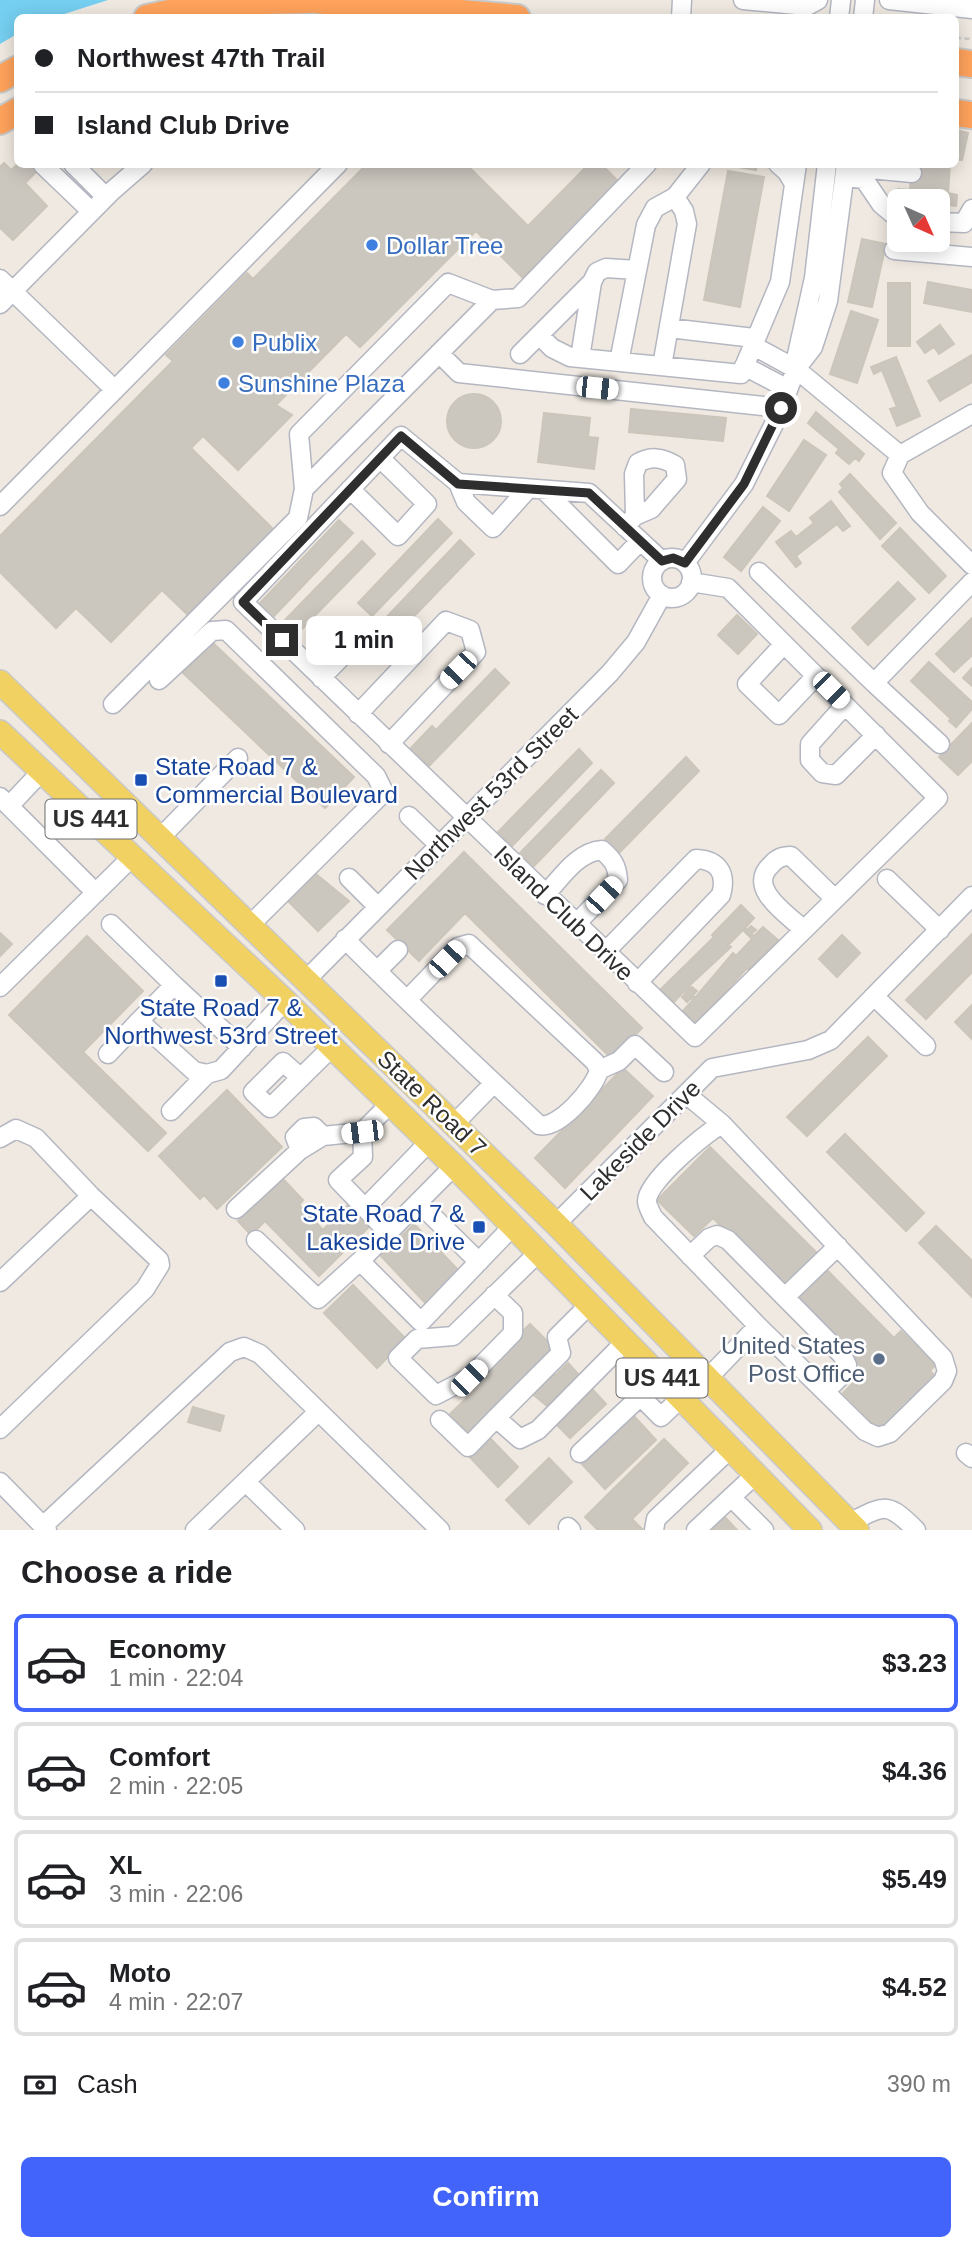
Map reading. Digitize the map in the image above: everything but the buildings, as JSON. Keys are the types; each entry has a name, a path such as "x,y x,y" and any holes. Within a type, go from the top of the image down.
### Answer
{"highway":[{"path":"159,14 187,5 218,2 309,0"},
{"path":"315,0 415,9 458,6 497,14"}],"main road":[{"name":"State Road 7","path":"0,682 556,1224 853,1526"},
{"name":"State Road 7","path":"0,732 285,1001 454,1166 731,1448 798,1526"},
{"path":"41,772 57,766 71,766 97,776"},
{"path":"253,972 277,983 292,985 306,979"},
{"path":"285,1001 317,1004 343,1015"},
{"path":"513,1226 533,1232 556,1224"},
{"path":"731,1448 743,1444 759,1447 787,1461"}],"street":[{"path":"743,0 812,3"},
{"path":"889,0 972,9"},
{"path":"46,168 91,211"},
{"path":"77,168 106,197"},
{"path":"0,304 7,285 91,211 134,168"},
{"path":"0,506 334,168"},
{"path":"113,704 298,518 304,489 299,434 429,302 448,283 492,300 518,298 643,168"},
{"path":"782,168 794,184"},
{"path":"539,335 552,348 580,358 741,374 780,282 796,168"},
{"path":"685,563 744,484 781,408 795,368 813,347 828,300 827,168"},
{"path":"619,362 646,225 655,208 675,197 696,169"},
{"path":"829,224 845,169"},
{"path":"845,169 912,173"},
{"path":"845,169 864,179 887,209"},
{"path":"662,366 687,224 684,211 675,197"},
{"path":"950,222 964,223 972,209"},
{"path":"916,252 972,257"},
{"path":"580,358 592,282 597,272 606,268 637,270"},
{"path":"520,354 592,282"},
{"path":"7,285 115,390"},
{"path":"304,489 492,300"},
{"path":"668,328 753,341 795,368 900,455"},
{"path":"439,353 459,373 781,408"},
{"path":"744,366 788,389"},
{"path":"972,414 900,455 892,473 920,513 972,565"},
{"name":"Island Club Drive","path":"458,484 401,436 243,602 695,1037 938,798 728,588 691,582"},
{"path":"350,489 398,536 428,504 380,458"},
{"path":"536,489 493,528 466,502 458,484 536,489 589,493 630,521 640,541 662,561"},
{"path":"536,489 618,564 640,541"},
{"path":"673,558 685,563 692,575 691,582 682,595 662,595 657,591 652,578 657,565 673,558"},
{"path":"760,572 940,744"},
{"path":"874,683 972,582"},
{"name":"Northwest 53rd Street","path":"306,979 610,673 636,642 662,595"},
{"path":"358,714 446,621 470,630 476,652 388,744"},
{"path":"321,678 371,628"},
{"path":"159,680 212,631 226,630 376,776 384,792 250,925"},
{"path":"785,644 747,684 779,715 816,676"},
{"path":"845,705 810,744 810,760 822,773 836,775 876,735"},
{"path":"160,838 238,758"},
{"path":"41,772 4,801 96,893"},
{"path":"409,816 439,845"},
{"path":"545,895 578,859 590,851 601,850 612,858 617,867 618,880 576,924"},
{"path":"804,930 765,893 761,881 764,872 773,862 782,856 791,856 835,899"},
{"path":"0,987 132,857"},
{"path":"605,952 696,859 710,860 721,869 724,883 721,895 637,983"},
{"path":"349,878 377,906"},
{"path":"887,879 940,930"},
{"name":"Lakeside Drive","path":"556,1224 712,1068 808,1049 831,1040 972,896"},
{"path":"111,924 242,1048"},
{"path":"345,939 407,1000 539,1125 547,1128 556,1123 596,1082 599,1070 595,1062 469,944 458,947 407,1000"},
{"path":"377,971 398,950"},
{"path":"108,1054 174,985"},
{"path":"875,997 926,1046"},
{"path":"139,1021 194,1071 207,1074 221,1070 285,1001"},
{"path":"599,1070 619,1061 635,1045 664,1072"},
{"path":"300,1078 332,1047"},
{"path":"171,1111 207,1074"},
{"path":"454,1124 494,1083"},
{"path":"686,1094 722,1124 943,1358 947,1371 943,1381 890,1433 878,1437 865,1431 758,1326 653,1217 647,1202 651,1189 705,1134 722,1124"},
{"path":"236,1209 300,1150 295,1137 304,1128 314,1127 323,1136 362,1132 390,1104"},
{"path":"362,1132 363,1157 338,1180 388,1232"},
{"path":"0,1429 145,1289 160,1265 159,1260 91,1196 36,1138 8,1133"},
{"path":"365,1208 429,1142"},
{"path":"256,1240 318,1299 360,1261 454,1166"},
{"path":"0,1282 91,1196"},
{"path":"418,1202 479,1262"},
{"path":"360,1261 421,1322 513,1226"},
{"path":"690,1256 709,1238 718,1235 728,1240 785,1297 842,1355 847,1365 841,1376 825,1392"},
{"path":"785,1297 838,1246"},
{"path":"494,1296 513,1313 513,1333 469,1378 436,1395 398,1358 417,1339 453,1336 538,1252"},
{"path":"440,1420 468,1447 561,1353 557,1337 590,1304"},
{"path":"707,1378 758,1326"},
{"path":"496,1418 520,1440 538,1430 626,1341"},
{"path":"0,1482 45,1528 230,1352 244,1347 260,1354 439,1530"},
{"path":"580,1453 661,1377"},
{"path":"640,1396 661,1417 681,1398"},
{"path":"195,1530 318,1412"},
{"path":"654,1530 656,1519 731,1448"},
{"path":"696,1530 755,1474"},
{"path":"246,1482 295,1530"},
{"path":"731,1497 764,1530"},
{"path":"853,1526 883,1507 894,1508 916,1530"}],"water":[{"path":"0,0 108,0 64,14 14,14 14,36 0,44"}],"place":[{"name":"Dollar Tree","path":"372,245"},
{"name":"Publix","path":"238,342"},
{"name":"Sunshine Plaza","path":"224,383"},
{"name":"State Road 7 & Commercial Boulevard","path":"141,780"},
{"name":"State Road 7 & Northwest 53rd Street","path":"221,981"},
{"name":"State Road 7 & Lakeside Drive","path":"479,1227"},
{"name":"United States Post Office","path":"879,1359"}],"route":[{"path":"282,640 243,602 401,436 458,484 589,493 662,561 673,558 685,563 744,484 781,408"}]}
